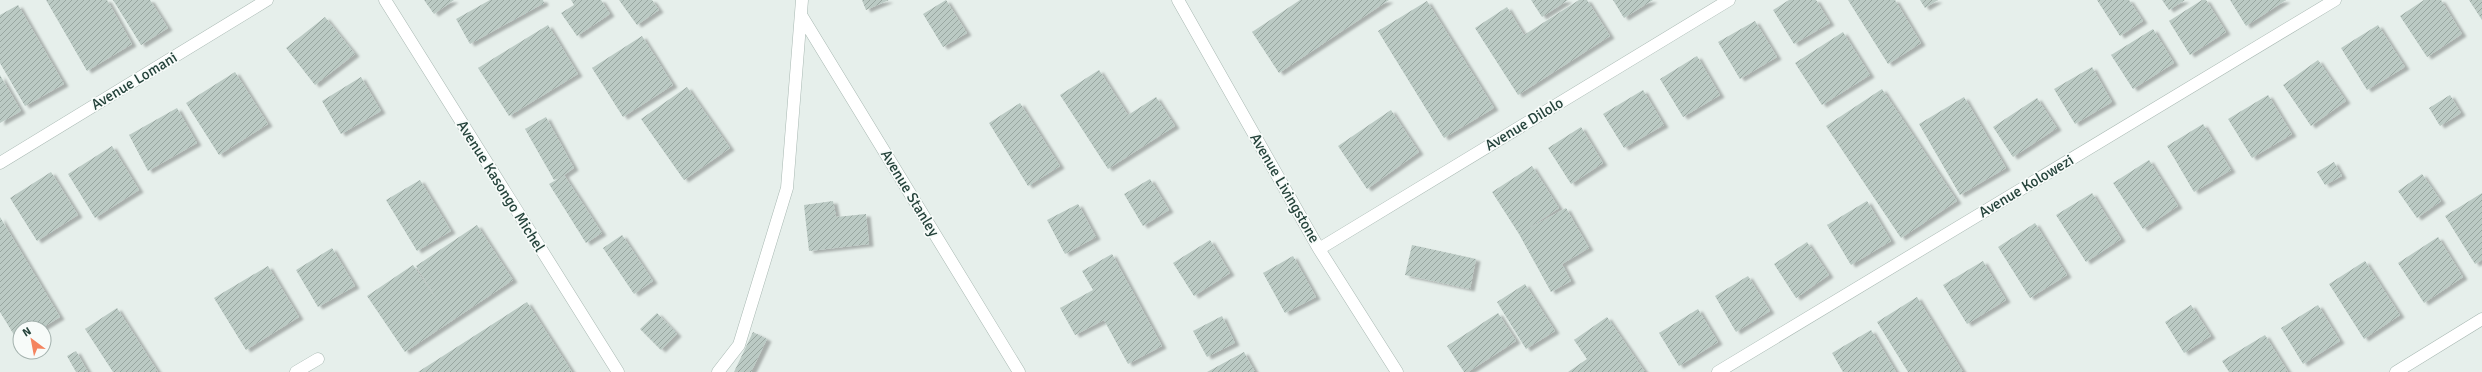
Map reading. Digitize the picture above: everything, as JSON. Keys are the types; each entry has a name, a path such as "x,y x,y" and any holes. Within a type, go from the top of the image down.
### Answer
{"street":[{"name":"Avenue Lomani","path":"0,163 267,0"},
{"name":"Avenue Kasongo Michel","path":"385,0 618,372"},
{"path":"718,372 738,345 787,188 802,0"},
{"name":"Avenue Livingstone","path":"1178,0 1319,249 1397,372"},
{"name":"Avenue Dilolo","path":"1319,249 1729,0"},
{"name":"Avenue Kolowezi","path":"1718,372 2335,0"},
{"name":"Avenue Stanley","path":"801,15 1019,372"},
{"path":"2396,372 2482,319"},
{"path":"296,372 318,359"}],"building":[{"path":"46,0 107,0 132,44 87,71"},
{"path":"113,0 150,0 168,28 141,45"},
{"path":"424,0 454,0 434,14"},
{"path":"490,0 543,0 544,3 470,44 456,19"},
{"path":"571,0 601,0 610,14 577,36 561,13 574,5"},
{"path":"619,0 652,0 659,10 637,25"},
{"path":"862,0 889,0 866,10"},
{"path":"946,0 967,33 943,47 923,14"},
{"path":"1300,0 1389,0 1279,73 1252,32"},
{"path":"1531,0 1568,0 1542,17"},
{"path":"1579,0 1587,0 1610,36 1518,95 1475,28 1507,7 1524,35"},
{"path":"1613,0 1653,0 1624,18"},
{"path":"1789,0 1816,0 1830,23 1794,44 1773,10"},
{"path":"1848,0 1895,0 1921,43 1888,64"},
{"path":"1920,0 1938,0 1925,8"},
{"path":"2097,0 2129,0 2143,21 2120,36"},
{"path":"2162,0 2185,0 2169,10"},
{"path":"2202,0 2206,0 2226,32 2190,55 2169,21"},
{"path":"2230,0 2286,0 2246,26"},
{"path":"2424,0 2441,0 2462,34 2427,57 2400,16"},
{"path":"2469,0 2482,0 2482,20"},
{"path":"1427,1 1494,108 1444,138 1378,31"},
{"path":"18,5 64,84 25,106 0,63 0,15"},
{"path":"325,17 355,54 315,85 286,48"},
{"path":"1755,21 1777,57 1740,79 1718,42"},
{"path":"548,25 578,74 509,116 478,68"},
{"path":"2378,25 2405,67 2367,90 2341,48"},
{"path":"2153,29 2174,63 2133,89 2111,55"},
{"path":"1843,32 1870,75 1822,105 1795,63"},
{"path":"642,36 673,85 623,117 592,68"},
{"path":"1697,56 1720,95 1683,117 1660,79"},
{"path":"2318,60 2346,101 2311,126 2283,85"},
{"path":"2092,67 2112,102 2075,124 2054,89"},
{"path":"1099,70 1128,115 1156,97 1175,126 1108,169 1060,95"},
{"path":"235,72 268,124 219,155 186,103"},
{"path":"0,75 21,111 0,123"},
{"path":"361,77 381,111 341,134 322,101"},
{"path":"687,87 730,148 684,180 641,119"},
{"path":"1882,89 1957,201 1901,238 1826,126"},
{"path":"1643,90 1664,125 1624,148 1603,114"},
{"path":"2268,95 2292,134 2252,158 2228,119"},
{"path":"2450,95 2461,113 2440,126 2429,108"},
{"path":"1964,97 2006,168 1960,195 1919,124"},
{"path":"2037,98 2057,128 2013,157 1993,127"},
{"path":"1020,103 1060,166 1028,186 989,123"},
{"path":"177,108 197,143 148,171 129,135"},
{"path":"1391,110 1419,152 1367,189 1338,146"},
{"path":"546,117 574,168 564,175 602,233 586,243 549,184 563,176 554,180 525,129"},
{"path":"2203,124 2231,170 2194,192 2167,146"},
{"path":"1581,127 1603,163 1571,184 1548,148"},
{"path":"112,146 139,190 95,218 68,174"},
{"path":"2149,160 2178,206 2143,229 2113,183"},
{"path":"2334,162 2342,176 2325,185 2317,172"},
{"path":"1532,166 1559,208 1524,231 1566,208 1589,248 1562,264 1571,281 1551,292 1519,234 1492,192"},
{"path":"51,172 78,215 37,241 10,198"},
{"path":"2422,174 2441,201 2417,218 2398,191"},
{"path":"1150,179 1169,210 1143,226 1124,194"},
{"path":"420,180 451,231 417,251 386,200"},
{"path":"2092,193 2121,239 2086,262 2056,215"},
{"path":"2482,193 2482,260 2475,264 2445,216"},
{"path":"833,201 836,217 866,214 869,244 809,251 804,205"},
{"path":"1867,201 1891,241 1851,265 1827,225"},
{"path":"1078,204 1096,237 1065,254 1047,220"},
{"path":"0,217 60,317 52,322 52,320 12,320 12,332 0,312"},
{"path":"2035,223 2067,275 2030,298 1998,247"},
{"path":"477,225 513,280 405,352 367,296 413,265 441,306 416,266"},
{"path":"622,235 653,281 634,294 603,248"},
{"path":"2438,237 2463,277 2424,303 2398,263"},
{"path":"1210,240 1230,273 1194,296 1173,263"},
{"path":"1807,242 1829,275 1796,298 1774,264"},
{"path":"1412,245 1476,259 1470,289 1405,275"},
{"path":"332,248 355,286 318,307 296,270"},
{"path":"1112,254 1162,346 1128,364 1104,320 1075,335 1060,308 1093,290 1082,271"},
{"path":"1293,256 1316,297 1285,313 1263,273"},
{"path":"1983,261 2006,300 1967,324 1943,285"},
{"path":"2365,261 2400,315 2364,339 2329,284"},
{"path":"268,266 299,317 246,350 214,298"},
{"path":"1748,276 1770,311 1736,332 1715,296"},
{"path":"1525,284 1555,331 1526,349 1497,302"},
{"path":"1917,297 1963,372 1908,372 1877,322"},
{"path":"527,302 572,372 418,372"},
{"path":"2191,305 2211,336 2184,353 2165,322"},
{"path":"2318,305 2340,341 2303,364 2281,328"},
{"path":"117,308 158,372 113,372 85,329"},
{"path":"1698,309 1718,342 1679,366 1659,333"},
{"path":"657,313 677,334 661,350 640,329"},
{"path":"1498,313 1516,341 1468,372 1464,372 1447,346"},
{"path":"1222,316 1235,343 1207,357 1193,331"},
{"path":"1607,317 1645,372 1568,372 1587,359 1574,340"},
{"path":"1871,330 1896,372 1843,372 1832,353"},
{"path":"753,332 767,339 751,372 734,372"},
{"path":"2265,335 2288,372 2229,372 2222,361"},
{"path":"76,351 88,372 76,372 67,356"},
{"path":"1244,352 1255,372 1207,372"}]}
